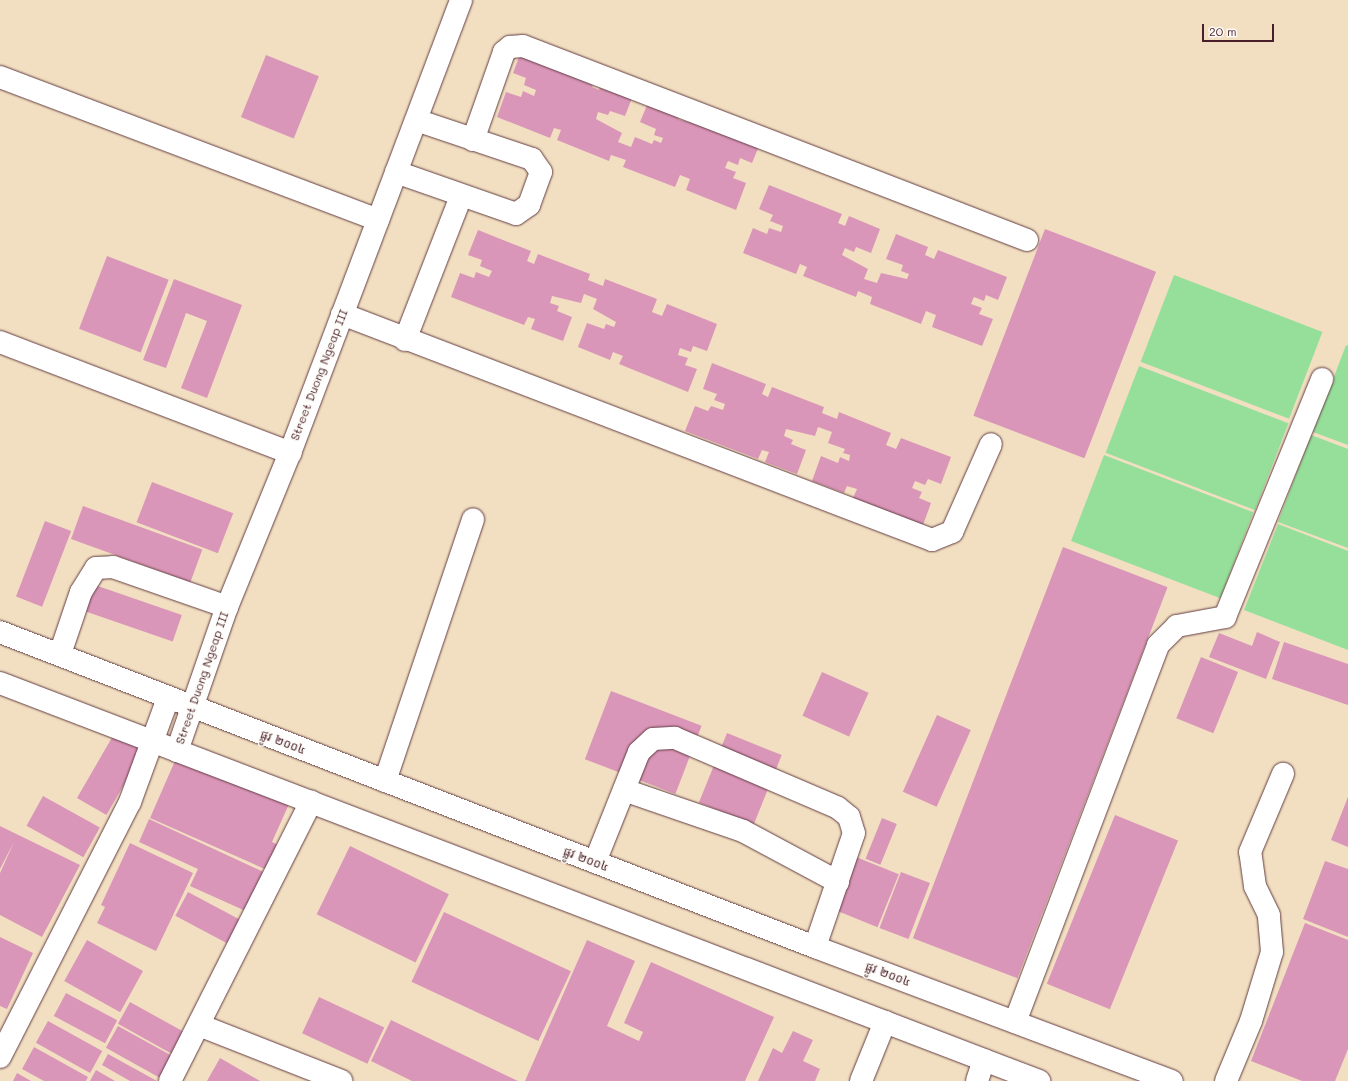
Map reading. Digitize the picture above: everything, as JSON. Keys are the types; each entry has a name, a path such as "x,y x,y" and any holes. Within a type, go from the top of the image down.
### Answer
{"street":[{"name":"Street Duong Ngeap III","path":"177,751 227,607 290,454 461,0"},
{"path":"473,140 504,52 510,47 523,46 1027,240"},
{"path":"0,77 378,220"},
{"path":"396,172 453,194 516,214 529,205 541,172 532,159 416,120"},
{"path":"405,340 453,194"},
{"path":"342,314 405,340 932,540 952,532 991,444"},
{"path":"0,342 290,454"},
{"path":"1015,1022 1158,645 1177,626 1226,617 1322,378"},
{"path":"385,781 473,519"},
{"path":"60,654 81,592 96,568 113,567 227,607"},
{"name":"ផ្លូវ ២០០៤","path":"0,632 60,654 193,708 815,947 1172,1081"},
{"path":"0,683 1039,1081"},
{"path":"0,1057 130,802 168,698"},
{"path":"595,862 639,752 653,739 675,738 752,769 838,808 849,817 854,833 815,947"},
{"path":"1226,1081 1251,1021 1272,952 1269,915 1255,886 1250,852 1283,774"},
{"path":"624,790 743,830 838,882"},
{"path":"170,1081 311,802"},
{"path":"861,1081 885,1022"},
{"path":"199,1025 341,1081"},
{"path":"977,1081 984,1060"}],"green space":[{"path":"1174,275 1322,332 1289,419 1141,362"},
{"path":"1346,345 1348,346 1348,445 1313,432"},
{"path":"1139,366 1288,423 1255,510 1106,453"},
{"path":"1311,435 1348,449 1348,548 1278,522"},
{"path":"1104,455 1253,512 1220,598 1071,541"},
{"path":"1278,524 1348,551 1348,650 1244,610"}],"building":[{"path":"522,49 596,78 592,87 599,90 602,80 634,93 625,116 610,111 608,115 598,112 596,119 622,133 618,142 631,147 635,137 652,144 654,140 661,143 663,138 654,135 656,129 640,122 650,98 682,111 678,119 688,122 691,114 761,141 752,163 740,158 738,165 728,161 725,168 736,172 733,178 746,183 736,210 686,190 690,179 680,175 675,187 623,167 626,160 611,155 609,161 557,140 561,130 554,128 550,138 497,117 506,92 521,97 523,91 534,96 536,90 524,85 526,78 513,73"},
{"path":"266,55 319,76 294,138 241,117"},
{"path":"769,185 842,214 838,223 845,226 849,216 880,229 871,253 856,247 854,252 845,248 842,255 868,269 864,279 877,283 881,273 907,279 909,274 901,271 903,265 886,259 896,234 928,247 925,255 934,259 938,250 1007,277 998,300 986,295 984,301 974,297 971,304 982,308 979,314 993,319 982,346 932,327 936,315 926,311 921,324 870,304 872,297 858,291 856,297 803,276 807,267 800,264 796,274 743,253 753,228 767,234 769,228 781,232 783,226 770,221 773,215 759,209"},
{"path":"1045,229 1156,272 1084,458 973,416"},
{"path":"478,230 531,251 527,261 534,264 538,254 590,274 588,280 603,286 605,279 657,299 652,312 662,316 667,304 717,324 707,351 693,346 691,352 680,348 678,355 688,358 685,365 697,369 688,392 619,364 623,356 613,352 610,360 578,347 587,323 604,329 606,324 614,327 616,322 593,309 597,299 584,294 581,303 552,296 550,303 559,306 557,311 572,317 563,341 531,329 535,319 528,317 524,325 451,297 460,273 474,278 476,272 489,277 492,271 480,266 482,260 468,255"},
{"path":"107,256 169,280 141,352 79,329"},
{"path":"174,279 242,305 207,398 181,388 207,321 186,313 166,368 143,360"},
{"path":"712,363 766,384 762,394 768,397 772,387 824,407 822,413 837,419 839,412 891,433 886,445 896,449 901,438 951,457 941,484 928,479 925,485 915,481 912,488 922,492 919,498 931,503 923,525 853,498 857,489 847,486 844,493 812,481 821,456 838,463 840,457 849,461 850,455 843,453 845,449 828,443 832,432 818,427 815,436 786,429 784,436 793,440 791,444 806,450 797,474 765,462 769,452 762,450 758,459 685,431 695,406 708,411 711,406 723,410 725,404 714,400 717,394 703,389"},
{"path":"152,482 233,513 218,553 137,522"},
{"path":"83,506 202,549 190,582 71,539"},
{"path":"45,521 71,531 42,607 16,597"},
{"path":"1063,547 1168,587 1017,978 913,938"},
{"path":"92,584 182,615 173,641 83,610"},
{"path":"1257,632 1280,642 1266,679 1209,657 1219,633 1252,646"},
{"path":"1284,642 1348,664 1348,705 1272,679"},
{"path":"1201,657 1238,672 1213,733 1176,718"},
{"path":"822,672 869,693 849,737 802,716"},
{"path":"611,691 702,726 675,794 585,759"},
{"path":"937,715 971,730 937,807 903,792"},
{"path":"727,733 782,755 754,825 699,803"},
{"path":"114,734 143,751 106,815 77,798"},
{"path":"178,754 289,804 272,842 278,845 267,870 150,818"},
{"path":"43,796 100,828 83,857 27,826"},
{"path":"1348,797 1348,847 1331,840"},
{"path":"1115,815 1178,840 1110,1009 1047,984"},
{"path":"882,818 897,824 880,865 866,859"},
{"path":"149,819 268,874 250,913 190,886 198,869 139,842"},
{"path":"0,826 80,865 42,937 0,915 0,873 14,842 0,869"},
{"path":"130,843 193,873 156,951 97,923 105,907 101,905"},
{"path":"350,846 449,894 416,963 317,914"},
{"path":"846,853 899,874 877,927 825,906"},
{"path":"1325,861 1348,869 1348,937 1303,919"},
{"path":"901,872 930,883 908,939 879,928"},
{"path":"188,892 240,920 227,944 175,916"},
{"path":"444,912 571,971 538,1041 411,982"},
{"path":"1305,923 1348,940 1348,1049 1335,1081 1302,1081 1251,1061"},
{"path":"0,937 33,953 7,1009 0,1006"},
{"path":"87,940 143,971 120,1012 64,981"},
{"path":"587,940 635,961 607,1026 639,1041 643,1032 624,1023 651,962 774,1017 745,1081 525,1081"},
{"path":"66,993 117,1020 105,1043 54,1016"},
{"path":"319,997 384,1027 367,1064 302,1033"},
{"path":"130,1002 184,1032 172,1054 118,1024"},
{"path":"391,1020 518,1081 412,1081 371,1061"},
{"path":"48,1021 102,1051 90,1073 36,1043"},
{"path":"118,1026 173,1057 161,1078 106,1048"},
{"path":"793,1031 813,1040 803,1061 820,1069 815,1081 758,1081 773,1048 782,1053"},
{"path":"34,1047 88,1077 86,1081 44,1081 22,1069"},
{"path":"108,1054 157,1081 130,1081 102,1065"},
{"path":"220,1058 260,1081 207,1081"},
{"path":"96,1070 115,1081 90,1081"},
{"path":"17,1073 31,1081 13,1081"}]}
